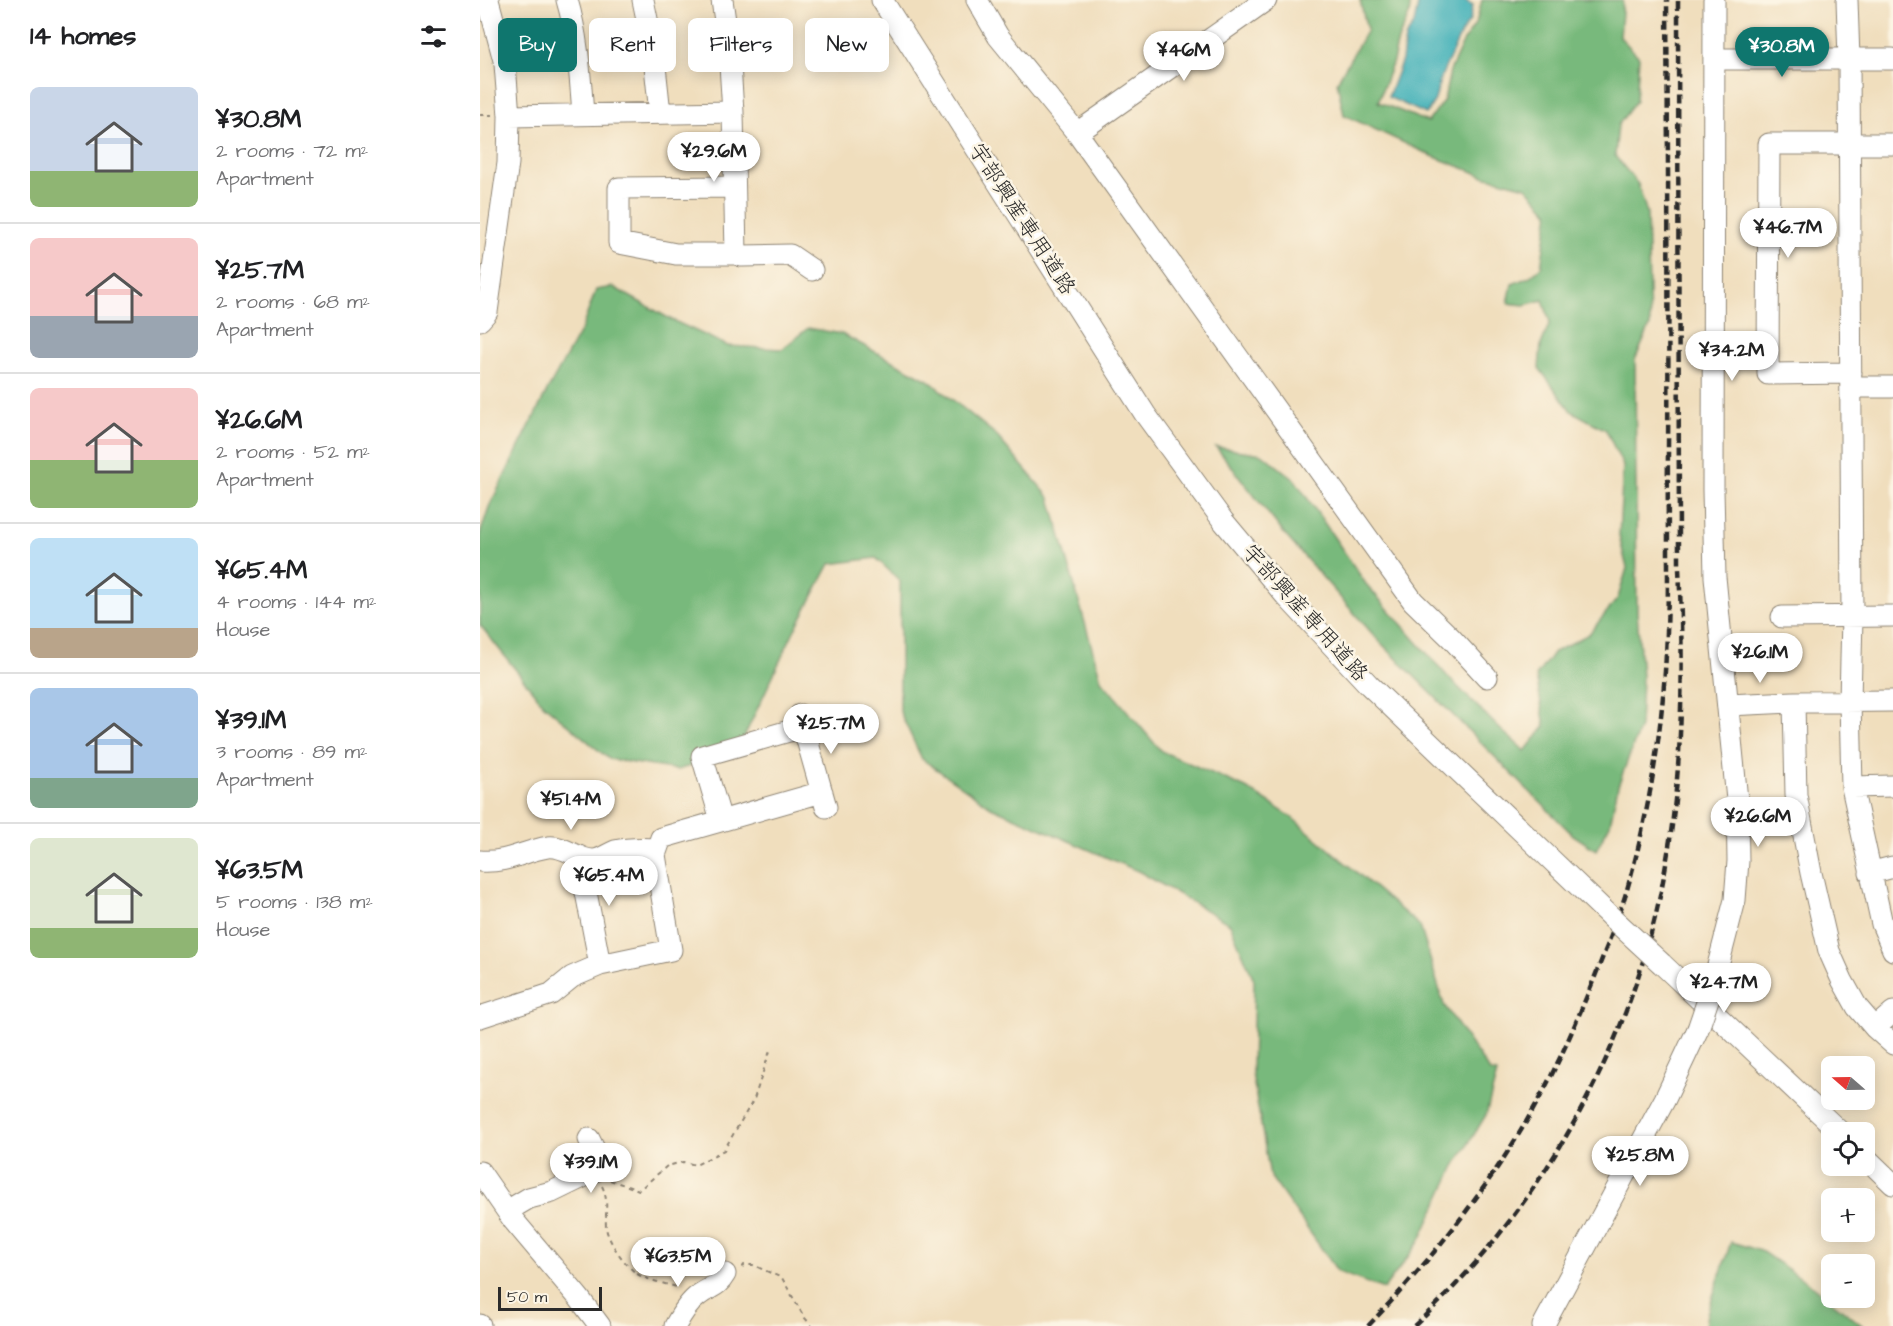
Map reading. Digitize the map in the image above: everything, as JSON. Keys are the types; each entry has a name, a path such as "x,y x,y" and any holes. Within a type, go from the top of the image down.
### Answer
{"street":[{"path":"480,320 487,312 487,260 508,164 509,116 505,63 488,0"},
{"path":"567,0 580,68 583,114"},
{"path":"643,0 653,48 660,113"},
{"path":"722,0 729,49 733,112 735,254"},
{"name":"宇部興産専用道路","path":"882,0 1145,414 1224,522 1286,596 1369,685 1829,1122"},
{"path":"977,0 998,36 1077,133 1413,601 1487,677"},
{"path":"1077,133 1266,0"},
{"path":"1543,1326 1665,1099 1698,1029 1713,986 1735,900 1738,861 1737,800 1715,577 1713,490 1714,0"},
{"path":"1847,0 1850,143 1852,787 1882,924 1893,950"},
{"path":"1715,59 1893,58"},
{"path":"509,116 733,112"},
{"path":"1893,144 1769,144 1768,374 1851,380 1893,387"},
{"path":"733,187 619,188 619,243 676,254 790,255 812,270"},
{"path":"1782,617 1893,616"},
{"path":"1728,705 1893,701"},
{"path":"1794,702 1796,795 1829,951 1857,1006 1875,1028 1893,1044"},
{"path":"480,1017 551,994 572,977 600,964 671,950 655,855 662,838 721,820 824,800 801,721 702,756 721,820"},
{"path":"1852,787 1893,786"},
{"path":"480,861 508,860 534,850 555,847 591,860 614,852 643,848 657,849"},
{"path":"579,856 600,964"},
{"path":"1870,873 1893,867"},
{"path":"1875,1028 1893,1012"},
{"path":"507,1211 529,1198 552,1192 595,1171 598,1157 589,1138"},
{"path":"1875,1167 1893,1184"},
{"path":"480,1172 507,1211 600,1326"},
{"path":"675,1326 681,1314 698,1295 720,1284 732,1274"}],"path":[{"path":"595,1171 639,1190 667,1166 683,1162 696,1165 724,1150 754,1099 770,1051"},
{"path":"595,1171 606,1193 607,1235 628,1265 636,1274 698,1295"},
{"path":"732,1274 748,1264 782,1278 804,1317 812,1326"}],"green space":[{"path":"1360,0 1411,0 1409,15 1398,40 1378,102 1428,122 1444,100 1450,71 1464,40 1476,23 1482,0 1623,0 1620,37 1639,57 1636,101 1618,125 1615,156 1638,184 1647,213 1650,326 1635,360 1637,612 1642,677 1640,727 1618,786 1610,824 1596,850 1573,835 1377,639 1286,536 1216,447 1262,454 1295,480 1366,584 1448,677 1525,751 1545,726 1536,676 1554,652 1589,634 1618,598 1627,568 1619,536 1623,466 1606,430 1571,411 1539,368 1541,345 1550,322 1543,300 1524,305 1508,303 1512,284 1529,277 1541,267 1549,212 1526,187 1484,176 1432,156 1344,115 1337,82 1367,30"},
{"path":"613,287 672,320 728,346 782,349 808,328 842,334 928,380 995,434 1050,498 1101,680 1161,751 1246,788 1290,816 1420,926 1444,1005 1490,1072 1497,1073 1486,1115 1455,1166 1419,1242 1384,1289 1338,1272 1270,1176 1252,1073 1254,980 1230,924 1140,872 991,807 922,759 900,712 900,581 876,558 830,564 793,633 738,750 678,770 609,759 543,704 480,625 480,534 489,507 547,391 582,328 596,290"},
{"path":"1731,1242 1761,1251 1821,1293 1821,1308 1840,1308 1863,1326 1705,1326"}],"water":[{"path":"1419,0 1464,0 1473,5 1470,20 1461,33 1440,79 1435,100 1426,114 1388,97 1402,60 1405,38 1414,24"}],"railway":[{"path":"1368,1326 1421,1268 1471,1205 1494,1173 1536,1105 1570,1036 1607,947 1626,893 1640,839 1652,783 1660,727 1667,616 1667,0"},
{"path":"1414,1326 1460,1280 1503,1229 1542,1175 1576,1118 1606,1059 1631,997 1651,934 1665,870 1679,757 1682,681 1679,568 1678,0"}]}
